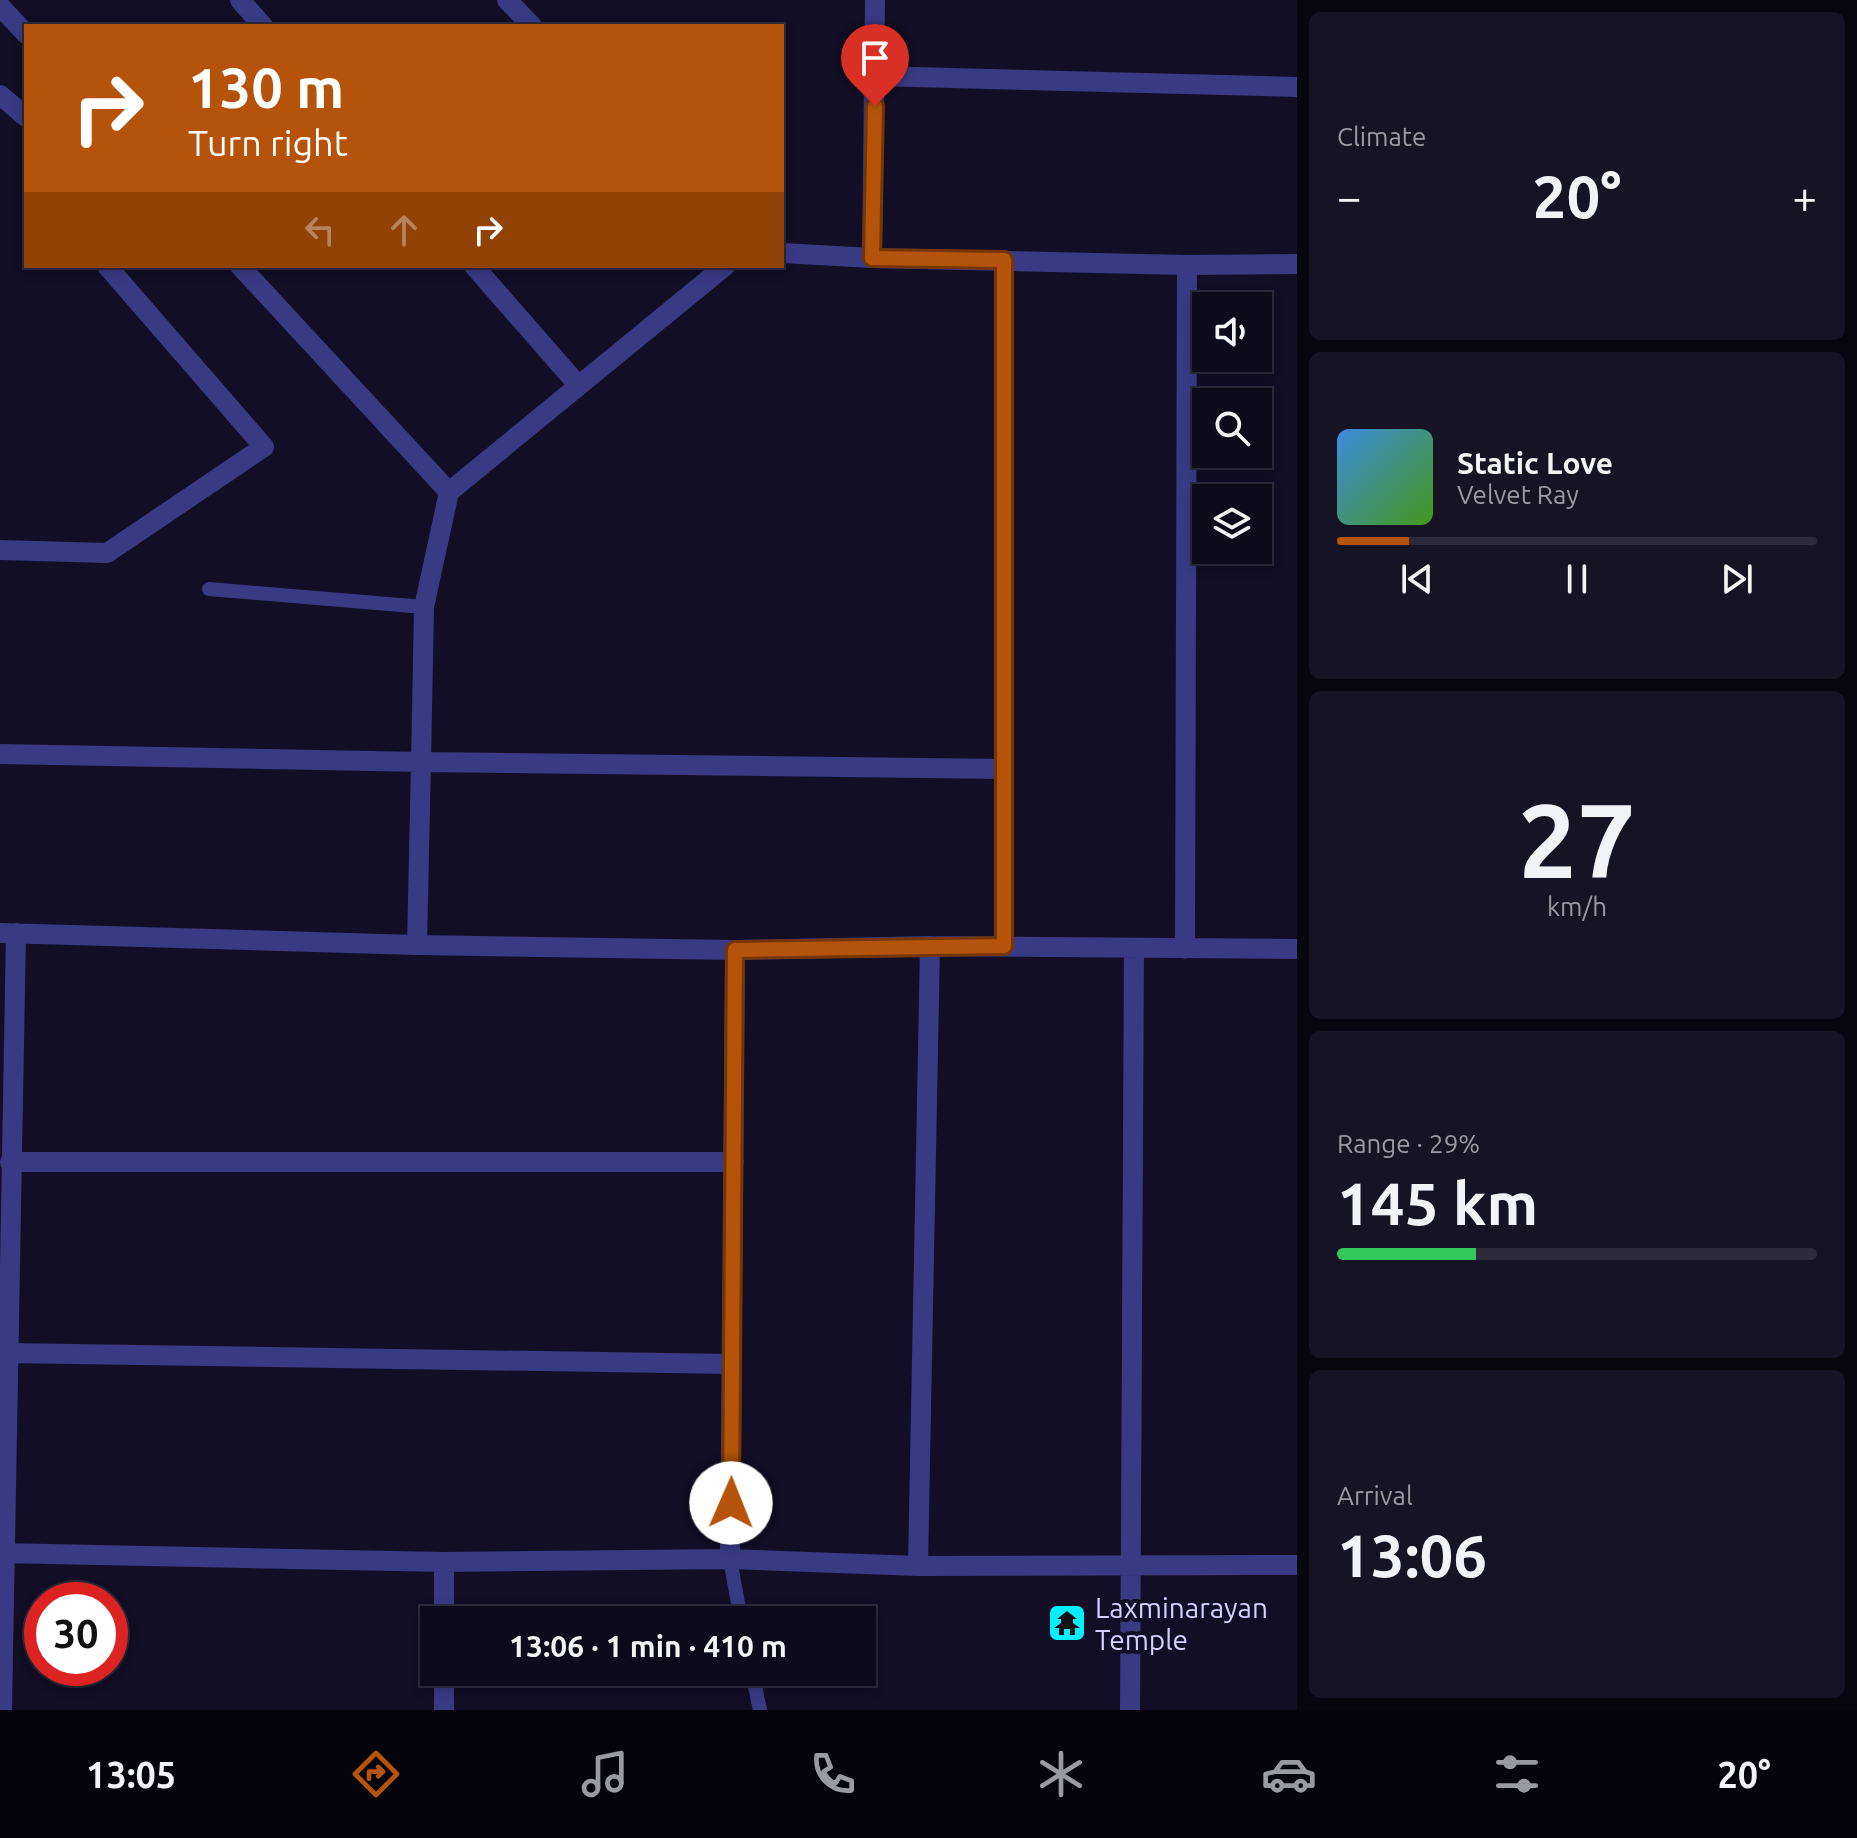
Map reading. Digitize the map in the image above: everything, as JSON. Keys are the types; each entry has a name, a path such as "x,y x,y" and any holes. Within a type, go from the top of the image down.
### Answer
{"street":[{"path":"240,0 261,24"},
{"path":"507,0 530,24"},
{"path":"872,258 875,0"},
{"path":"0,6 24,32"},
{"path":"875,76 1297,87"},
{"path":"0,95 24,115"},
{"path":"784,253 1187,265 1297,264"},
{"path":"1004,260 1004,946"},
{"path":"1185,949 1187,265"},
{"path":"0,550 107,553 264,447 109,268"},
{"path":"242,268 449,492"},
{"path":"476,268 578,385"},
{"path":"417,945 424,607 449,492 723,268"},
{"path":"0,754 1004,769"},
{"path":"2,1710 10,1162 8,933 417,945 735,950 930,946 1297,949"},
{"path":"918,1566 930,946"},
{"path":"1130,1710 1134,948"},
{"path":"730,1559 735,950"},
{"path":"10,1162 734,1162"},
{"path":"7,1353 732,1364"},
{"path":"3,1553 444,1562 730,1559 918,1566 1132,1568 1297,1565"},
{"path":"444,1562 444,1606"},
{"path":"444,1686 444,1710"}],"lane":[{"path":"209,589 424,607"},
{"path":"730,1559 738,1606"},
{"path":"755,1686 760,1710"}],"place":[{"name":"Laxminarayan Temple","path":"1067,1623"}],"route":[{"path":"731,1503 735,950 1004,946 1004,260 872,258 875,106"}]}
